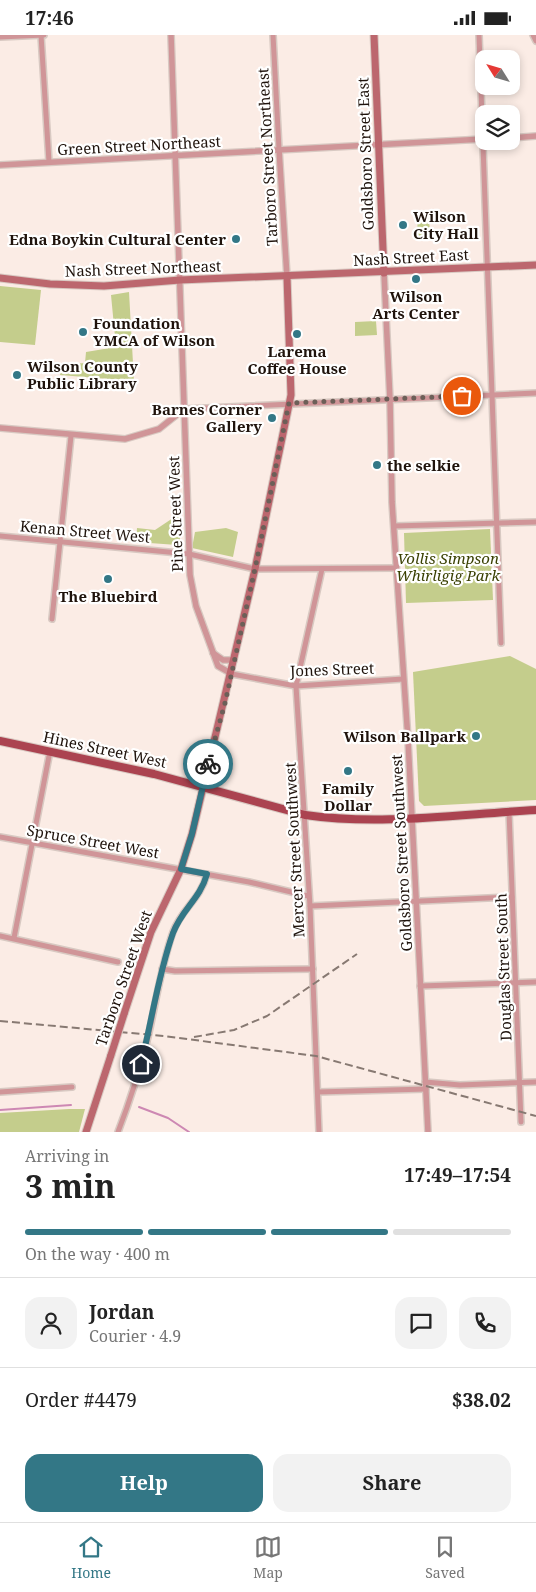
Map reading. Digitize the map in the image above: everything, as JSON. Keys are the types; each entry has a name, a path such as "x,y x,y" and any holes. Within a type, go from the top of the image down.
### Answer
{"main road":[{"name":"Goldsboro Street East","path":"374,35 384,273"},
{"name":"Nash Street East","path":"287,277 536,265"},
{"name":"Nash Street Northeast","path":"0,278 83,286 180,280 287,277"},
{"name":"Tarboro Street West","path":"86,1132 151,932 181,869 192,834 232,674 291,395 287,277"},
{"name":"Hines Street West","path":"0,741 203,787 304,815 350,820 536,810"}],"street":[{"path":"0,37 42,35 49,162"},
{"name":"Pine Street West","path":"171,35 189,554 192,592 218,666 232,674"},
{"name":"Tarboro Street Northeast","path":"273,35 287,277"},
{"path":"479,35 482,105"},
{"path":"533,35 536,41"},
{"path":"520,138 536,137"},
{"name":"Green Street Northeast","path":"0,165 475,139"},
{"path":"483,150 490,395 501,643"},
{"name":"Goldsboro Street Southwest","path":"384,273 396,568 412,818 428,1132"},
{"path":"0,428 71,436 114,439 133,438 159,429 184,409 536,393"},
{"path":"52,619 62,541 71,436"},
{"path":"394,526 536,522"},
{"name":"Kenan Street West","path":"0,536 189,554 255,569 396,568"},
{"name":"Mercer Street Southwest","path":"319,1132 310,906 296,686 322,569"},
{"path":"212,652 223,660 234,660"},
{"name":"Jones Street","path":"232,674 296,686 403,679"},
{"path":"14,938 50,751"},
{"name":"Douglas Street South","path":"509,812 521,1122"},
{"name":"Spruce Street West","path":"0,837 181,869 308,896"},
{"path":"118,1132 136,1083 162,969 180,916 201,892 207,874"},
{"path":"310,906 512,897"},
{"path":"0,936 118,961"},
{"path":"162,969 175,971 312,969"},
{"path":"420,986 536,982"},
{"path":"318,1092 536,1082"},
{"path":"0,1092 72,1087"}],"green space":[{"path":"429,213 430,238 418,239 417,214"},
{"path":"0,286 41,290 35,345 0,342"},
{"path":"129,292 134,381 60,375 61,365 85,363 86,352 116,347 111,295"},
{"path":"376,321 377,335 355,336 355,322"},
{"path":"179,514 180,540 177,545 136,542 137,528 155,530"},
{"path":"226,528 238,532 233,557 192,548 195,532"},
{"name":"Vollis Simpson Whirligig Park","path":"490,529 493,600 406,603 404,533"},
{"name":"Wilson Ballpark","path":"510,656 536,669 536,800 424,806 419,801 413,672"},
{"path":"85,1109 79,1132 0,1132 0,1113"}],"waterway":[{"path":"0,1110 71,1105"},
{"path":"139,1107 168,1118 189,1132"}],"railway":[{"path":"194,1037 234,1030 267,1016 357,954"},
{"path":"0,1021 164,1036 316,1056 536,1116"}],"way so far":[{"path":"208,764 232,674 279,462 289,403 462,396"}],"place":[{"name":"Wilson City Hall","path":"403,225"},
{"name":"Edna Boykin Cultural Center","path":"236,239"},
{"name":"Wilson Arts Center","path":"416,279"},
{"name":"Foundation YMCA of Wilson","path":"83,332"},
{"name":"Larema Coffee House","path":"297,334"},
{"name":"Wilson County Public Library","path":"17,375"},
{"name":"Barnes Corner Gallery","path":"272,418"},
{"name":"the selkie","path":"377,465"},
{"name":"The Bluebird","path":"108,579"},
{"name":"Wilson Ballpark","path":"476,736"},
{"name":"Family Dollar","path":"348,771"}],"route":[{"path":"141,1064 159,981 173,933 180,916 201,892 207,874 181,869 192,834 208,764"}]}
